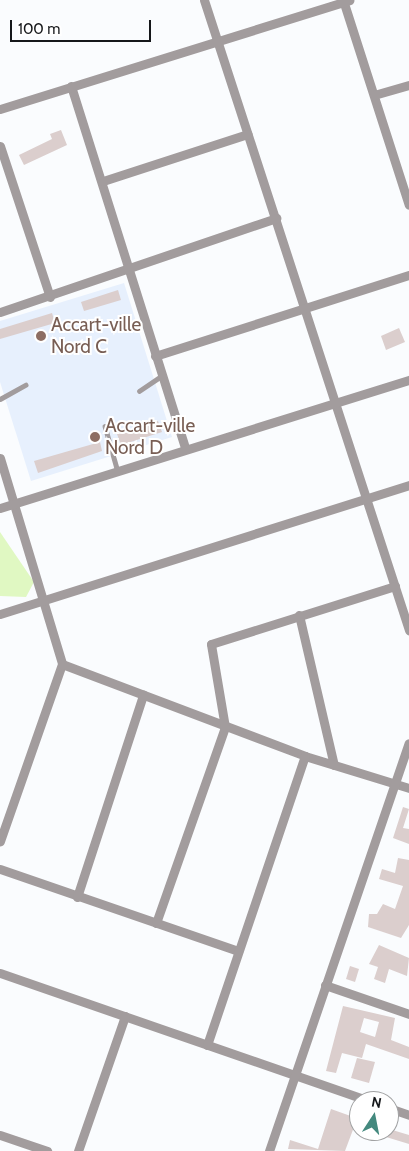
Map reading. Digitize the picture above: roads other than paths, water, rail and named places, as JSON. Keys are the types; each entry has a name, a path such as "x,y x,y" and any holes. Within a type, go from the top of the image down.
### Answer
{"street":[{"path":"204,0 338,403 366,498 409,630"},
{"path":"0,109 345,1 409,205"},
{"path":"374,96 409,85"},
{"path":"71,86 103,181 161,376 186,448"},
{"path":"103,181 248,134"},
{"path":"0,146 50,297"},
{"path":"0,312 50,297 276,218"},
{"path":"155,356 409,275"},
{"path":"0,508 118,472 186,448 409,380"},
{"path":"0,458 12,504 62,664 0,841"},
{"path":"0,614 44,602 409,485"},
{"path":"156,923 225,727 211,644 395,586"},
{"path":"299,616 334,765"},
{"path":"62,664 305,756 409,788"},
{"path":"77,897 143,695"},
{"path":"269,1151 409,743"},
{"path":"207,1045 305,756"},
{"path":"0,868 77,897 238,951"},
{"path":"0,973 349,1094"},
{"path":"325,985 409,1014"},
{"path":"78,1151 125,1016"},
{"path":"0,1135 47,1151"}],"lane":[{"path":"139,390 161,376"},
{"path":"0,399 25,385"},
{"path":"105,426 118,472"}],"place":[{"name":"Accart-ville Nord C","path":"41,336"},
{"name":"Accart-ville Nord D","path":"95,437"}]}
